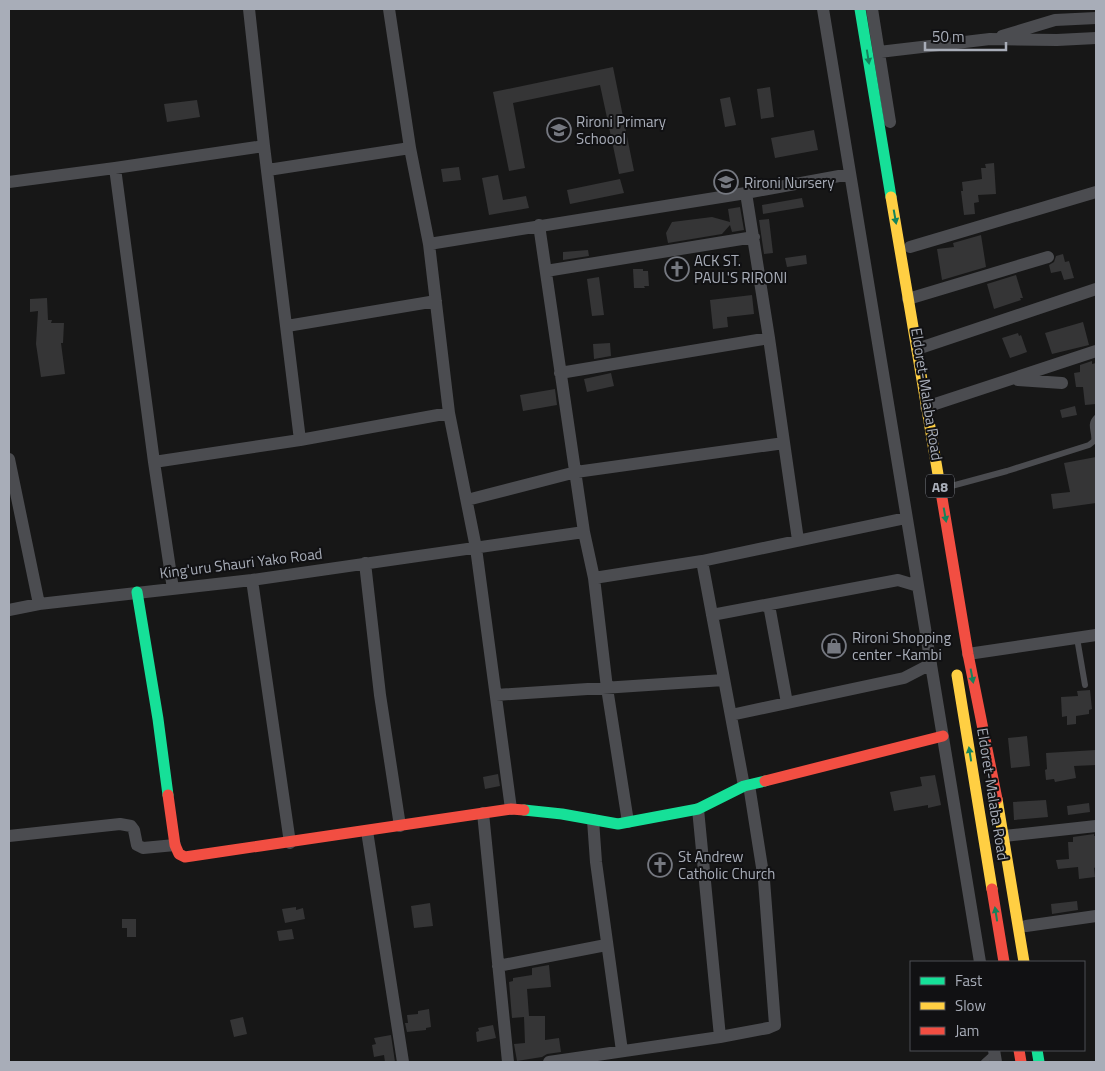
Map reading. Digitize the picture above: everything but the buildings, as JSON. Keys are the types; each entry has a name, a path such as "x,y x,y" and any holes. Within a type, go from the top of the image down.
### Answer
{"main road":[{"name":"Eldoret-Malaba Road","path":"860,9 968,654 1009,836 1024,961"},
{"path":"137,592 158,720 175,845 179,854 185,857 511,809 562,814 618,824 698,809 747,786 942,736"},
{"name":"Eldoret-Malaba Road","path":"956,667 1004,961"}],"street":[{"path":"249,9 300,440"},
{"path":"389,9 410,148 429,244 449,413 476,548 511,809"},
{"path":"823,9 980,961"},
{"name":"Eldoret-Malaba Road","path":"872,9 912,262 911,274 906,286"},
{"path":"990,39 1055,20 1096,18"},
{"path":"879,52 990,39 1057,40 1096,38"},
{"path":"9,182 264,146"},
{"path":"268,170 410,148"},
{"path":"115,168 173,589"},
{"path":"429,244 746,193 850,174"},
{"path":"910,247 1096,192"},
{"path":"746,193 798,540"},
{"path":"538,225 584,532 594,578 607,688 628,822"},
{"path":"546,270 754,237"},
{"path":"908,299 1048,257"},
{"path":"917,350 1096,289"},
{"path":"287,326 436,301"},
{"path":"560,373 769,338"},
{"path":"926,407 1096,351"},
{"path":"1008,380 1062,383"},
{"path":"154,462 300,440 449,413"},
{"path":"467,500 576,472 784,443"},
{"path":"9,459 39,604"},
{"path":"594,578 702,561 906,518"},
{"name":"King'uru Shauri Yako Road","path":"9,610 39,604 252,580 584,532"},
{"path":"553,1062 720,1037 775,1025 764,880 702,561"},
{"path":"365,563 380,695 400,826"},
{"path":"252,580 290,843"},
{"path":"712,615 898,580 918,586"},
{"path":"769,605 787,703"},
{"path":"968,654 1096,635"},
{"path":"731,715 904,678 931,664"},
{"path":"496,695 724,680"},
{"path":"698,809 720,1037"},
{"path":"483,813 508,1062"},
{"path":"593,820 606,945 622,1051"},
{"path":"9,836 120,824 131,826 134,830 137,845 143,848 175,845"},
{"path":"1032,961 1009,836 1096,826"},
{"path":"367,831 403,1062"},
{"path":"1026,926 1096,916"},
{"path":"498,966 606,945"}],"lane":[{"path":"940,489 1089,445 1094,441 1095,436 1092,427 1096,418"},
{"path":"1077,638 1085,685"},
{"path":"984,1062 995,1055"}],"traffic: fast":[{"path":"860,9 891,197"},
{"path":"137,592 158,719 168,795"},
{"path":"524,810 562,814 618,824 698,809 744,786 765,781"},
{"path":"1037,1051 1039,1062"}],"traffic: slow":[{"path":"891,197 941,492"},
{"path":"957,675 992,889"},
{"path":"997,799 1024,961"}],"traffic: jam":[{"path":"941,492 968,654 997,799"},
{"path":"765,781 943,736"},
{"path":"168,795 175,845 179,854 185,857 511,809 524,810"},
{"path":"992,889 1004,961"},
{"path":"1019,1051 1021,1062"}],"place":[{"name":"Rironi Primary Schoool","path":"559,130"},
{"name":"Rironi Nursery","path":"726,182"},
{"name":"ACK ST. PAUL'S RIRONI","path":"677,269"},
{"name":"Rironi Shopping center -Kambi","path":"834,646"},
{"name":"St Andrew Catholic Church","path":"660,865"}]}
